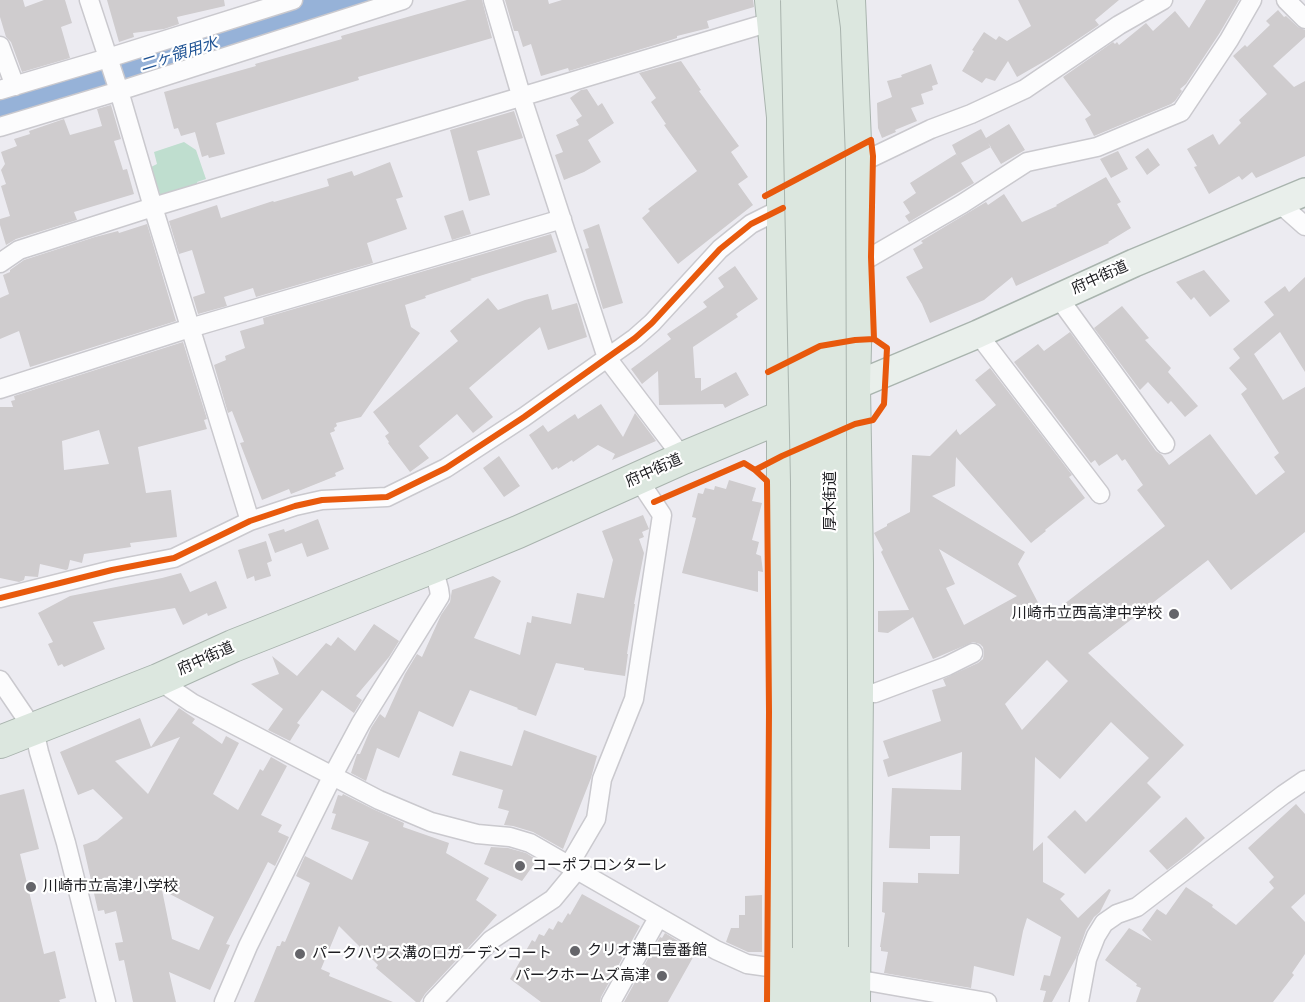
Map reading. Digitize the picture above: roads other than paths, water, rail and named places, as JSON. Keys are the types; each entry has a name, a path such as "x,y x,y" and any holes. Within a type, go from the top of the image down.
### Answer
{"highway":[{"name":"厚木街道","path":"808,1002 821,947 829,159 824,29 820,0"},
{"path":"849,0 856,165 857,265 854,386 857,692 854,991"},
{"name":"厚木街道","path":"781,7 807,482 821,947 832,1002"},
{"path":"781,7 783,1002"},
{"name":"府中街道","path":"0,742 433,567 854,386"},
{"path":"783,564 793,556 812,551 824,551 856,563"}],"main road":[{"name":"府中街道","path":"854,386 978,334 1144,259 1305,192"}],"street":[{"path":"89,0 250,520"},
{"path":"0,127 114,75 293,0"},
{"path":"0,46 7,88 114,75 403,0"},
{"path":"493,0 521,95 607,358 683,458"},
{"path":"856,165 931,129 971,114 1025,89 1119,25 1163,0"},
{"path":"857,265 962,204 1027,162 1097,147 1182,112 1252,0"},
{"path":"1286,0 1305,19"},
{"path":"0,263 19,250 521,95 781,7"},
{"path":"1279,203 1305,226"},
{"path":"0,598 112,570 174,558 250,520 295,506 322,500 387,497 446,468 524,417 635,338 652,323 720,249 751,224 783,208"},
{"path":"0,389 190,328 562,219"},
{"path":"1058,297 1165,444"},
{"path":"978,334 1100,494"},
{"path":"433,1002 491,940 553,899 573,868 596,819 602,779 634,699 662,515 638,479"},
{"path":"224,1002 248,946 332,777 361,723 440,596 433,567"},
{"path":"857,692 875,693 947,666 973,653"},
{"path":"0,680 34,730 66,843 106,1002"},
{"path":"158,680 192,703 379,800 431,822 477,834 510,837 530,843 716,950 747,964 783,969"},
{"path":"1079,1002 1087,959 1104,923 1118,914 1137,907 1305,780"},
{"path":"611,1002 658,918"},
{"path":"854,991 987,1002"}],"waterway":[{"name":"二ヶ領用水","path":"0,110 358,0"}],"place":[{"name":"川崎市立西高津中学校","path":"1174,614"},
{"name":"コーポフロンターレ","path":"520,866"},
{"name":"川崎市立高津小学校","path":"31,887"},
{"name":"クリオ溝口壹番館","path":"575,951"},
{"name":"パークハウス溝の口ガーデンコート","path":"300,954"},
{"name":"パークホームズ高津","path":"662,976"}]}
